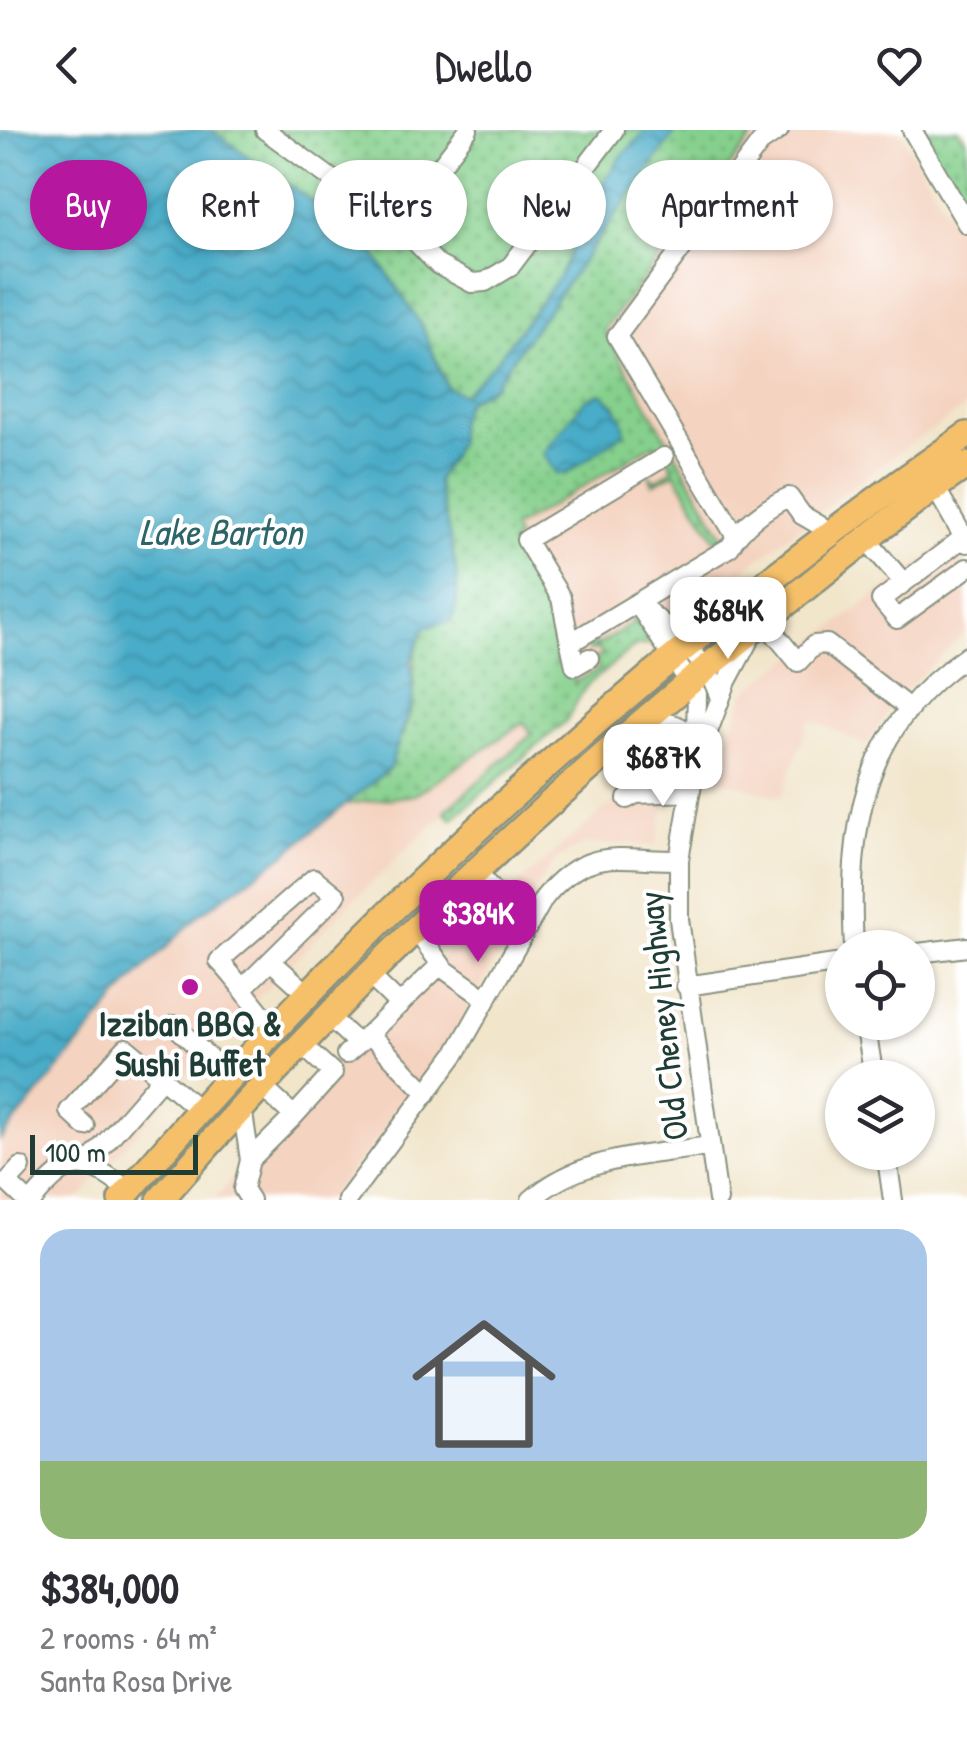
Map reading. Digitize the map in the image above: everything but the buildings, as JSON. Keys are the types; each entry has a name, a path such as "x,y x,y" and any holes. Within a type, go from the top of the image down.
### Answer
{"highway":[{"path":"125,1195 308,994 516,794 832,532 967,435"},
{"path":"160,1200 327,1015 473,870 624,736 760,624 967,465"},
{"path":"327,1015 327,997 349,953"},
{"path":"204,1150 215,1120 299,1027 308,994"}],"street":[{"path":"265,130 411,238 438,265 472,283 485,282 510,267 614,130"},
{"path":"445,160 468,130"},
{"path":"736,537 617,336 760,142 778,130"},
{"path":"912,130 967,224"},
{"path":"589,658 575,666 562,598 526,540 664,456"},
{"path":"935,488 961,516 966,539 882,598 897,619 967,568"},
{"path":"570,643 730,547 736,537 776,503 790,497 802,515 832,532"},
{"path":"866,539 903,582"},
{"path":"637,603 720,699"},
{"path":"760,624 798,662 814,645 828,644 910,709"},
{"name":"Old Cheney Highway","path":"694,766 720,699 760,624"},
{"path":"853,930 850,868 860,809 878,756 910,709 967,656"},
{"name":"Old Cheney Highway","path":"697,676 694,766 680,860 678,919 718,1200"},
{"path":"624,736 662,721 682,726 694,737"},
{"path":"627,799 636,794 690,792"},
{"path":"347,1200 428,1094 544,898 577,864 595,859 680,860"},
{"path":"473,870 528,927"},
{"path":"244,987 336,896 314,878 219,961 244,987 248,1001 276,1029"},
{"path":"414,926 444,969 486,1000"},
{"path":"935,951 967,947"},
{"path":"272,961 308,994"},
{"path":"686,986 825,966"},
{"path":"357,1044 435,970"},
{"path":"367,973 400,1004"},
{"path":"327,1015 357,1044 428,1094"},
{"path":"174,1025 231,1078"},
{"path":"250,1160 334,1073 300,1044"},
{"path":"84,1126 68,1111 126,1048 200,1112"},
{"path":"21,1166 8,1182 29,1200 60,1171 87,1164 162,1078"},
{"path":"261,1086 294,1116"},
{"path":"242,1107 250,1160 243,1189 250,1200"},
{"path":"530,1200 568,1174 597,1163 709,1146"},
{"path":"87,1164 125,1195"},
{"path":"889,1170 894,1200"}],"shaded area":[{"path":"758,130 899,130 967,245 967,406 891,457 739,574 734,567 564,701 342,911 217,1040 78,1200 0,1200 0,1035 598,337 665,250 833,250 833,160 735,160"},
{"path":"948,542 967,574 967,631 898,698 866,745 810,719 781,797 713,778 745,692"},
{"path":"680,743 656,845 584,844 556,860 545,873 434,1071 327,1200 213,1200 378,1017 505,896"}],"green space":[{"path":"211,130 758,130 735,160 626,160 626,250 666,250 604,330 726,541 719,545 675,473 653,484 649,474 655,481 673,469 663,448 657,450 653,445 512,529 517,538 511,544 548,606 557,663 566,663 562,669 575,682 599,669 595,660 602,655 598,648 590,651 585,644 592,641 596,646 632,624 632,614 652,644 635,646 586,686 566,721 452,819 445,811 532,734 524,722 415,795 340,805 376,770 405,728 411,712 415,655 424,627 451,621 456,572 437,479 458,444 454,403 422,326 347,250 467,250 467,160 314,160 314,217 294,196 294,160 252,160"},
{"path":"919,130 959,130 967,142 967,212"}],"water":[{"name":"Lake Barton","path":"0,130 211,130 253,160 167,160 167,250 294,250 294,189 314,203 314,250 372,250 422,326 447,387 463,395 497,360 560,275 571,250 591,250 493,386 465,403 458,424 458,444 437,480 456,572 456,607 451,621 424,628 411,661 413,698 390,768 284,855 200,914 130,983 0,1140"},
{"name":"Lake Barton","path":"646,130 677,130 655,160 626,160 626,201 606,229 606,180 620,158"},
{"path":"600,393 618,410 624,433 567,473 556,474 543,453 584,401"}],"place":[{"name":"Izziban BBQ & Sushi Buffet","path":"190,987"}]}
